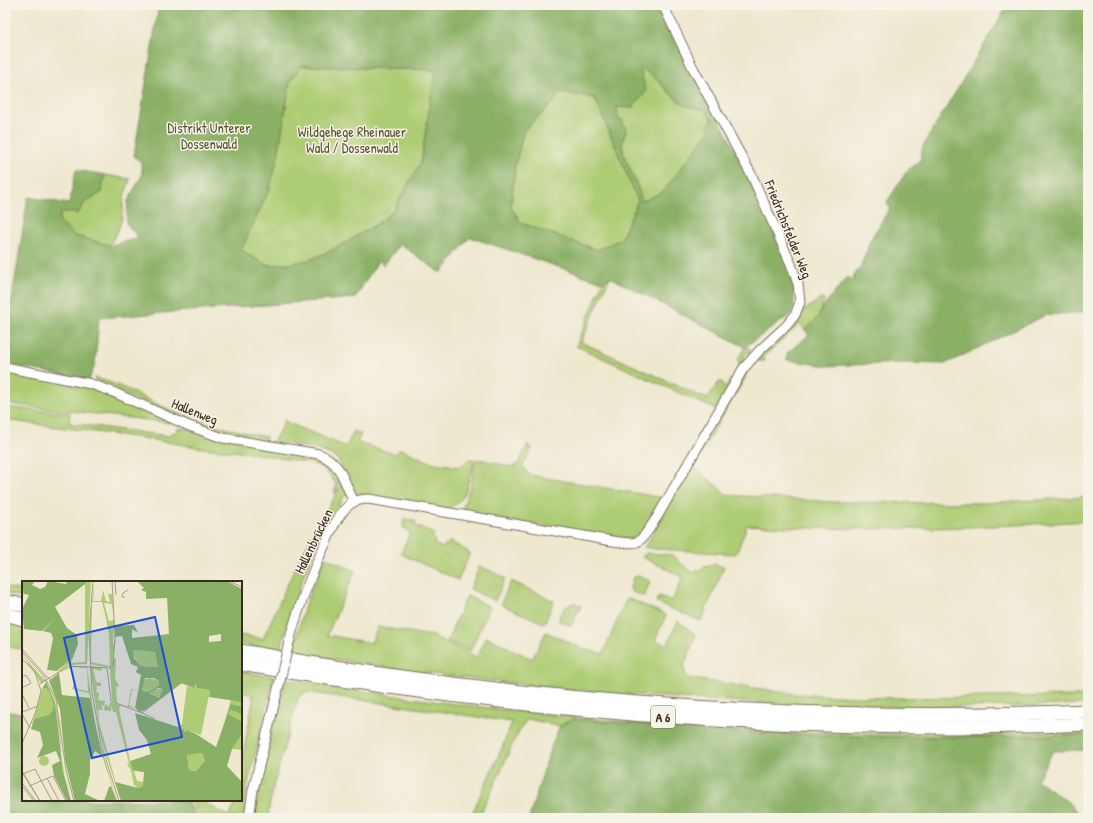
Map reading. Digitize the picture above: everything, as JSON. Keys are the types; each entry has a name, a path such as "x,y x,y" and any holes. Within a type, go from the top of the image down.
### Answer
{"highway":[{"path":"5,601 22,605"},
{"path":"5,614 22,618"},
{"name":"A 6","path":"242,651 367,672 447,683 555,695 675,705 904,714 1088,711"},
{"name":"A 6","path":"242,664 351,683 462,698 576,710 675,718 858,726 1088,724"}],"street":[{"name":"Friedrichsfelder Weg","path":"354,502 361,499 370,500 626,542 637,542 657,517 743,369 795,315 800,302 798,284 791,264 752,176 693,68 663,5"},
{"name":"Hallenweg","path":"5,368 91,384 113,392 189,426 224,438 319,454 327,457 335,463 339,469 354,502"},
{"name":"Hallenbrücken","path":"249,818 253,790 289,642 304,593 314,568 341,512 348,505 354,502"}],"green space":[{"name":"Distrikt Unterer Dossenwald","path":"159,5 660,5 749,177 790,265 794,291 794,305 791,314 745,347 610,277 603,282 470,237 441,273 400,244 384,265 378,261 355,298 99,318 95,364 89,380 5,364 5,332 10,311 28,197 69,204 76,170 105,175 101,193 86,201 78,213 61,212 59,222 75,236 110,246 135,239 138,237 126,223 128,201 142,175 141,162 134,156","holes":["302,66 435,70 421,162 393,211 377,224 326,253 309,260 288,264 266,265 241,250 269,190 277,161 290,82","640,68 652,75 673,96 685,105 692,108 706,110 712,120 708,125 710,130 663,192 642,201 637,185 624,156 622,144 626,130 622,120 618,120 617,107 632,108 646,92","561,92 595,98 638,201 621,239 597,250 521,223 511,207 515,165 524,130 553,103"]},
{"path":"1008,5 1088,5 1088,312 1046,315 945,364 902,363 827,366 787,360 787,353 809,335 805,330 819,316 823,307 847,277 853,280 854,275 860,268 871,239 890,208 887,202 907,171 920,161 923,146"},
{"name":"Wildgehege Rheinauer Wald / Dossenwald","path":"302,66 435,70 421,162 393,211 377,224 347,242 309,260 288,264 266,265 241,250 269,190 277,161 290,82"},
{"path":"640,67 652,75 673,96 685,105 706,110 712,120 710,130 663,192 642,202 637,185 624,156 622,144 626,130 618,120 617,107 632,108"},
{"path":"561,92 595,98 638,201 621,239 597,250 521,223 511,207 515,165 524,130 553,103"},
{"path":"105,175 130,179 124,197 122,219 110,245 75,236 59,222 61,211 78,213 86,201 101,193"},
{"path":"610,277 581,342 707,399 719,382 722,382 725,389 739,366 738,359 745,347 751,349 749,353 747,352 743,359 743,364 717,410 576,346 603,282"},
{"path":"820,299 824,300 819,316 805,330 800,324 763,357 765,361 758,361 758,358 802,312"},
{"path":"748,368 745,378 693,466 727,495 834,502 983,503 1088,497 1088,521 1002,526 875,529 747,525 736,554 644,547"},
{"path":"5,371 94,389 122,398 171,423 5,403"},
{"path":"95,378 116,385 186,416 221,427 267,437 263,441 216,432 96,383"},
{"path":"5,407 70,414 69,423 168,436 171,433 175,433 177,429 184,428 318,457 328,462 340,479 336,493 334,492 336,485 332,478 323,468 311,463 250,453 202,448 149,439 5,420"},
{"path":"285,420 286,422 346,447 354,431 361,434 357,443 396,454 400,449 430,462 460,467 469,459 483,460 511,467 518,464 528,444 532,448 523,466 529,475 664,498 642,533 630,539 466,514 463,507 472,482 474,462 463,497 459,502 444,510 358,494 348,482 341,464 333,456 298,445 274,441"},
{"path":"344,480 349,491 343,498 317,542 303,577 280,650 242,644 242,635 263,639 297,563"},
{"path":"404,519 415,520 416,526 434,534 432,538 435,540 434,544 444,548 445,544 447,545 450,541 470,553 458,580 401,554 410,533 403,527"},
{"path":"646,553 672,555 692,573 712,564 724,567 701,621 662,605 656,601 659,596 672,601 683,577 642,557"},
{"path":"325,557 355,571 327,635 371,643 378,627 433,636 477,657 487,637 532,659 546,632 583,649 603,654 627,598 666,615 655,640 667,645 678,621 696,635 684,666 686,678 795,694 885,698 1088,696 1088,704 988,707 888,707 689,699 490,681 292,653 305,606"},
{"path":"480,566 505,578 495,601 470,589"},
{"path":"638,576 650,581 644,596 632,592 630,588 633,578"},
{"path":"511,581 554,601 545,622 543,623 502,605 501,603"},
{"path":"5,587 22,591 22,598 5,593"},
{"path":"467,596 490,607 470,651 447,641"},
{"path":"574,603 581,606 571,626 559,621 560,615 564,610"},
{"path":"5,621 22,625 22,649 5,647"},
{"path":"242,671 274,677 247,787 243,818 201,818 191,801 203,801 229,817 236,801 242,801 242,761 253,701 252,694 242,692"},
{"path":"286,679 473,706 662,724 788,731 900,734 1088,731 1088,735 936,737 821,736 703,730 572,719 560,726 528,719 517,735 478,818 470,818 502,748 512,722 306,692 298,698 271,795 268,818 254,818 263,765"},
{"path":"5,712 22,713 22,801 188,801 198,818 5,818"},
{"path":"572,719 703,730 821,736 936,737 1088,735 1088,750 1053,751 1037,780 1068,802 1082,818 529,818 552,744 560,726"}]}
